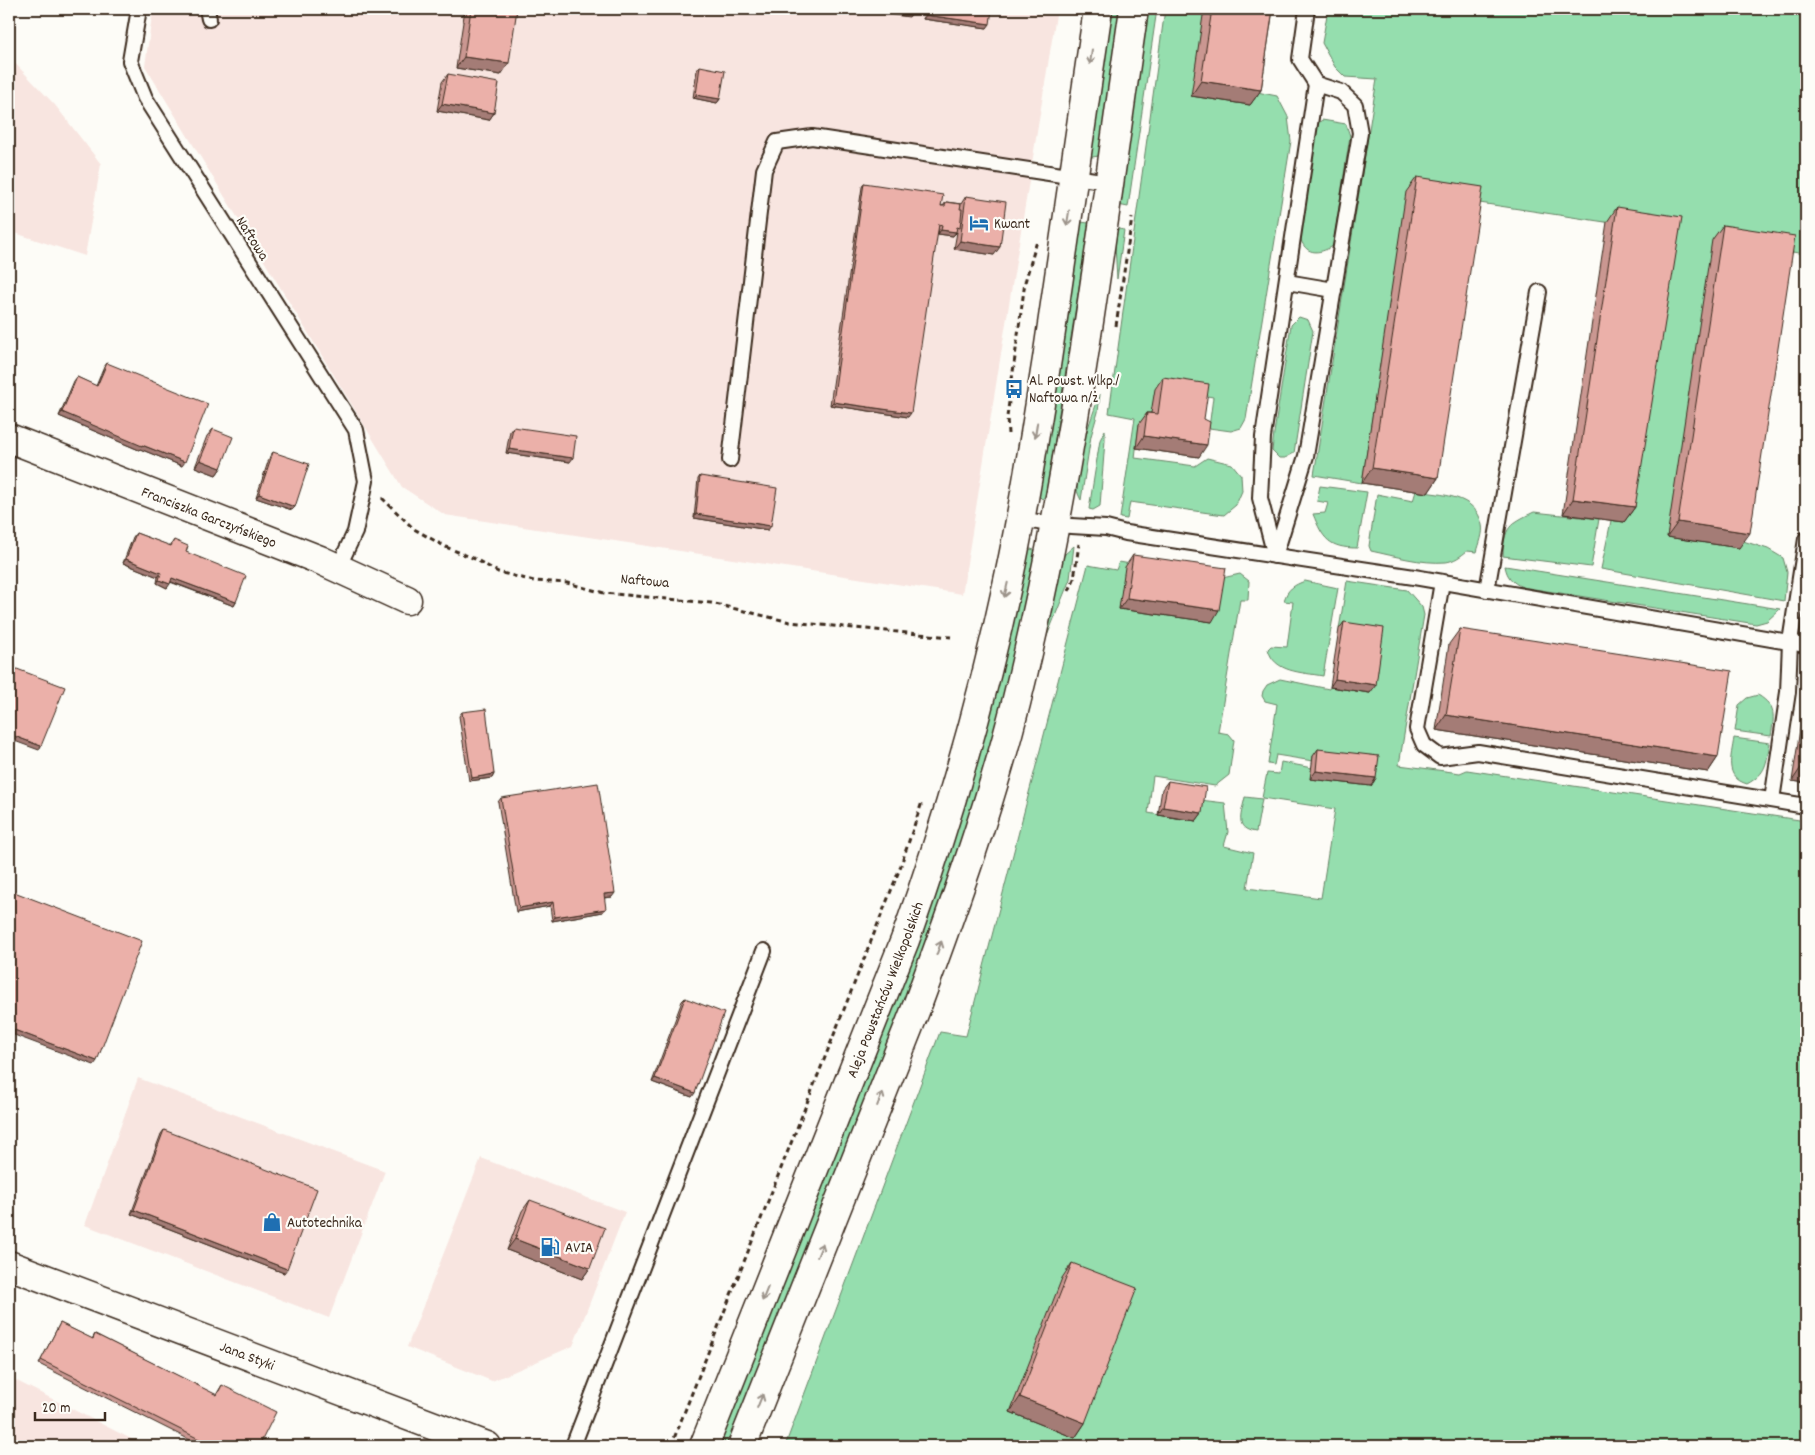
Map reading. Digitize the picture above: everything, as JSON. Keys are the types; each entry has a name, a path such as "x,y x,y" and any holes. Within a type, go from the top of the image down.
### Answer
{"main road":[{"name":"Aleja Powstańców Wielkopolskich","path":"704,1446 877,1014 930,868 963,762 995,641 1021,519 1098,9"},
{"path":"742,1446 917,1006 969,861 994,782 1037,610 1070,439 1134,9"},
{"name":"Franciszka Garczyńskiego","path":"9,438 338,568 407,600"},
{"name":"Jana Styki","path":"9,1266 487,1446"}],"lane":[{"name":"Naftowa","path":"139,9 130,61 145,98 356,430 366,481 355,532 338,568"},
{"path":"1275,556 1306,456 1360,133 1355,106 1341,92 1316,84 1300,59 1307,9"},
{"path":"1275,556 1260,498 1264,437 1316,84"},
{"path":"730,460 764,170 777,142 812,137 1108,182"},
{"path":"1287,282 1334,290"},
{"path":"1486,590 1539,292"},
{"path":"1021,519 1054,525 1106,528 1126,533 1442,582 1806,645"},
{"path":"1772,800 1788,692 1790,642 1806,539"},
{"path":"1442,582 1417,729 1424,745 1440,757 1478,752 1806,806"},
{"path":"574,1446 764,951"}],"path":[{"path":"1008,436 1007,417 1025,282 1039,236"},
{"name":"Naftowa","path":"366,481 414,529 498,572 534,581 567,583 604,593 711,603 790,622 950,637"},
{"path":"671,1446 900,868 924,797"}],"shaded area":[{"path":"153,9 1057,9 962,594 445,515 402,487 145,66"},
{"path":"9,57 55,105 101,164 85,256 9,231"},
{"path":"138,1078 385,1171 329,1318 85,1225"},
{"path":"481,1158 625,1212 573,1346 492,1381 407,1347"},
{"path":"9,1377 145,1446 9,1446"}],"green space":[{"path":"1111,9 1121,9 1099,156 1092,157 1090,154"},
{"path":"1146,9 1157,9 1128,207 1118,205"},
{"path":"1165,9 1208,9 1252,91 1277,96 1288,117 1291,141 1246,419 1241,428 1231,431 1209,428 1213,397 1201,395 1150,426 1139,424 1135,458 1195,466 1207,458 1232,464 1241,475 1242,491 1236,505 1224,515 1130,502 1127,519 1120,518 1135,418 1109,413"},
{"path":"1328,9 1806,9 1806,254 1785,251 1740,540 1768,549 1783,558 1787,572 1784,601 1601,569 1671,232 1407,192 1362,483 1314,475 1377,79 1345,77 1335,67 1322,43"},
{"path":"1322,120 1346,124 1350,136 1333,246 1322,251 1313,252 1305,247 1300,237 1317,124"},
{"path":"1080,222 1089,223 1046,496 1042,499 1038,495"},
{"path":"1114,228 1124,230 1117,279"},
{"path":"1299,317 1308,320 1313,331 1294,453 1285,458 1279,458 1272,451 1274,433 1291,325"},
{"path":"1100,394 1081,500 1077,490 1078,467 1084,441"},
{"path":"1105,430 1100,506 1093,510 1089,509 1100,440"},
{"path":"1320,486 1367,492 1357,548 1347,548 1333,544 1320,530 1313,514 1325,513 1328,503 1317,501"},
{"path":"1416,491 1446,495 1473,507 1482,525 1482,535 1477,552 1467,551 1452,561 1427,562 1371,551 1369,546 1377,494 1413,501"},
{"path":"1534,512 1599,519 1591,567 1503,556 1507,532 1513,524"},
{"path":"1074,546 1070,579 1045,641 1043,638 1059,565 1065,554"},
{"path":"1027,550 1037,551 1001,711 986,764 946,885 872,1083 726,1446 717,1446 868,1070 954,836 993,703 1013,622"},
{"path":"1119,562 1218,579 1240,574 1249,581 1248,600 1240,600 1218,732 1229,734 1234,740 1229,775 1215,786 1153,776 1148,813 1196,821 1200,800 1225,803 1228,832 1224,846 1253,853 1247,888 1321,898 1335,809 1262,798 1267,773 1279,774 1281,762 1312,768 1313,761 1276,755 1274,765 1268,764 1277,704 1265,701 1262,696 1267,685 1280,679 1329,689 1330,687 1370,693 1379,636 1339,629 1347,581 1407,590 1422,607 1424,615 1399,765 1460,773 1467,770 1806,821 1806,1446 785,1446 940,1032 966,1036 1088,565 1116,570"},
{"path":"1505,566 1780,609 1767,621 1756,624 1522,587 1510,579"},
{"path":"1305,581 1338,588 1323,676 1298,672 1283,667 1271,657 1268,649 1271,646 1287,647 1293,602 1284,601 1287,593 1292,588"},
{"path":"1758,695 1764,699 1773,712 1771,736 1735,731 1739,705 1747,698"},
{"path":"1734,738 1770,743 1762,772 1747,784 1735,777 1732,772 1731,759"},
{"path":"1245,797 1262,799 1256,832 1244,828 1242,824 1241,814"}],"building":[{"path":"471,9 517,9 509,63 464,57"},
{"path":"882,9 912,9 912,13"},
{"path":"927,9 992,9 990,24 926,15"},
{"path":"1212,9 1273,9 1261,90 1201,81"},
{"path":"700,66 725,71 720,99 696,95"},
{"path":"448,74 499,83 494,113 442,104"},
{"path":"1417,177 1483,187 1438,478 1372,468"},
{"path":"864,183 943,195 941,206 945,206 946,202 961,204 960,228 957,227 956,232 941,230 942,225 939,224 911,413 833,402"},
{"path":"966,196 1006,202 1000,247 960,241"},
{"path":"1617,207 1682,217 1635,507 1573,499"},
{"path":"1723,225 1795,236 1750,533 1678,522"},
{"path":"107,363 208,404 185,462 62,412 77,377 97,386"},
{"path":"1163,377 1209,384 1204,419 1210,422 1207,445 1144,436 1147,413 1158,414"},
{"path":"513,427 576,436 573,458 509,449"},
{"path":"213,429 233,437 221,468 200,460"},
{"path":"273,452 309,464 295,507 259,494"},
{"path":"700,476 777,488 771,526 696,514"},
{"path":"136,533 171,546 174,540 188,546 186,552 246,576 236,602 172,578 170,584 159,580 161,573 126,559"},
{"path":"1133,555 1226,568 1219,610 1127,598"},
{"path":"1344,622 1384,628 1376,685 1335,679"},
{"path":"1460,629 1732,671 1718,757 1446,715"},
{"path":"9,666 65,687 41,746 9,734"},
{"path":"486,709 494,774 472,778 462,712"},
{"path":"1806,742 1806,767 1802,766"},
{"path":"1318,749 1379,756 1376,778 1316,771"},
{"path":"1168,781 1206,787 1202,813 1163,807"},
{"path":"598,783 615,893 604,894 606,909 555,917 553,902 519,908 501,798"},
{"path":"9,890 142,941 97,1061 9,1028"},
{"path":"685,998 724,1013 695,1093 655,1078"},
{"path":"164,1130 317,1189 287,1269 134,1210"},
{"path":"530,1200 605,1228 590,1268 515,1239"},
{"path":"1072,1263 1137,1288 1085,1423 1020,1397"},
{"path":"60,1323 93,1339 95,1334 217,1395 222,1385 276,1412 259,1446 213,1446 41,1360"}],"place":[{"name":"Kwant","path":"979,223"},
{"name":"Al. Powst. Wlkp./ Naftowa n/ż","path":"1014,389"},
{"name":"Autotechnika","path":"272,1222"},
{"name":"AVIA","path":"550,1247"}]}
